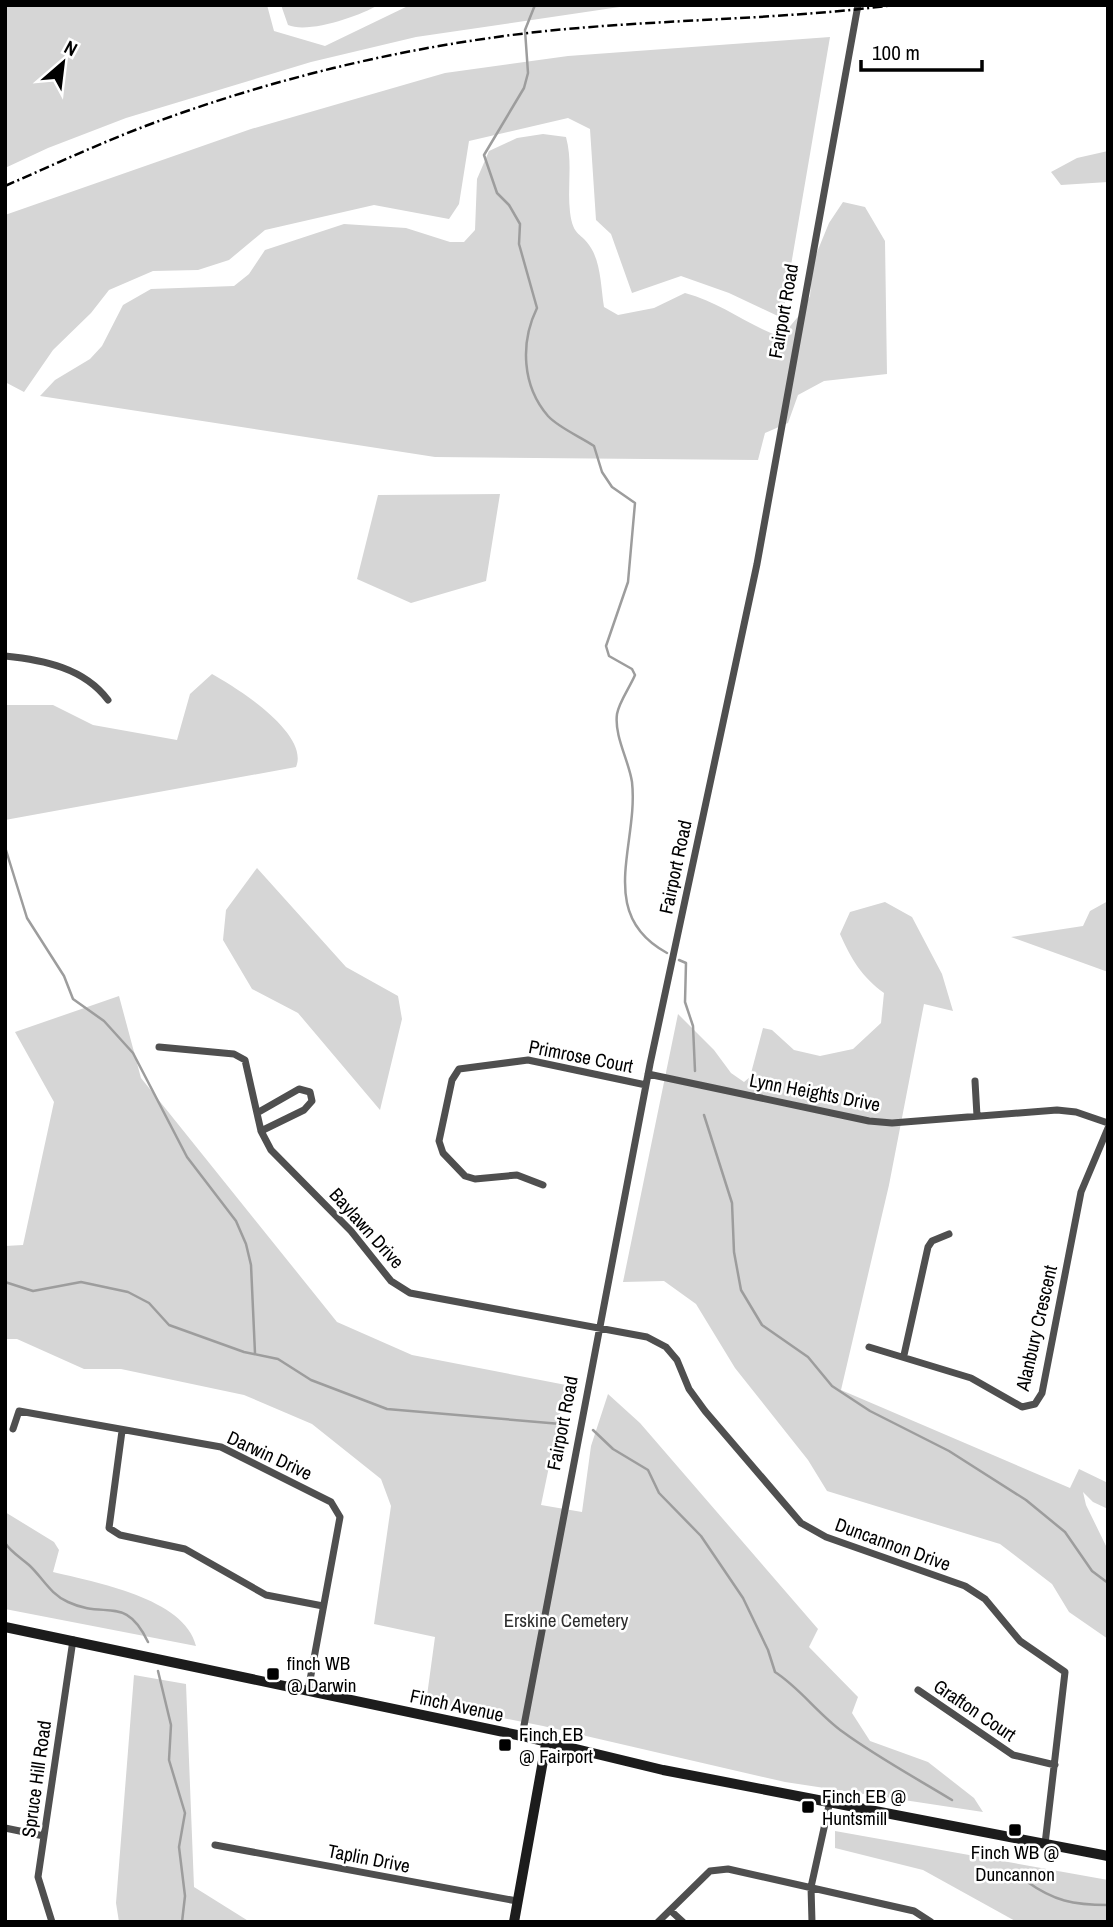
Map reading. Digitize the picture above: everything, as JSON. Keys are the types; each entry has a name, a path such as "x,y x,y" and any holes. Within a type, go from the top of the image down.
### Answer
{"main road":[{"name":"Finch Avenue","path":"5,1627 522,1736 546,1744 663,1770 1108,1856"},
{"path":"514,1922 546,1744"}],"street":[{"name":"Fairport Road","path":"522,1736 648,1074 757,564 858,5"},
{"path":"5,656 66,668 95,683 108,700"},
{"name":"Baylawn Drive","path":"159,1047 234,1054 245,1060 261,1131 271,1150 351,1231 391,1281 410,1293 599,1329"},
{"name":"Primrose Court","path":"543,1185 517,1175 475,1179 465,1176 443,1153 439,1141 452,1080 459,1069 528,1060 646,1085"},
{"name":"Lynn Heights Drive","path":"648,1074 869,1121 892,1123 1057,1110 1076,1112 1108,1126"},
{"path":"975,1081 977,1116"},
{"path":"257,1113 299,1089 310,1093 312,1101 304,1110 261,1131"},
{"name":"Alanbury Crescent","path":"869,1347 904,1355 971,1378 1022,1407 1035,1404 1042,1394 1081,1192 1108,1126"},
{"path":"904,1355 928,1247 932,1241 950,1234"},
{"name":"Duncannon Drive","path":"599,1329 648,1337 666,1347 677,1360 689,1389 705,1411 801,1523 826,1537 965,1586 985,1599 1020,1641 1056,1663 1065,1672 1066,1683 1045,1844"},
{"name":"Darwin Drive","path":"13,1429 19,1412 221,1447 331,1502 340,1517 308,1691"},
{"path":"122,1431 109,1528 120,1535 186,1549 267,1595 323,1606"},
{"name":"Spruce Hill Road","path":"52,1922 38,1877 73,1640"},
{"name":"Grafton Court","path":"918,1690 1013,1755 1055,1765"},
{"path":"812,1922 811,1887 830,1801"},
{"path":"5,1828 44,1836"},
{"name":"Taplin Drive","path":"215,1845 517,1901"},
{"path":"658,1922 710,1871 728,1869 914,1911 931,1922"},
{"path":"671,1911 683,1922"}],"green space":[{"path":"5,5 267,5 274,31 325,46 410,5 633,5 416,37 311,62 126,118 5,168"},
{"path":"281,5 378,5 347,19 321,26 297,27 288,25"},
{"path":"830,37 782,318 729,293 681,276 632,293 611,234 596,220 590,129 568,118 469,141 459,204 449,219 374,205 265,230 229,260 198,270 153,271 109,290 91,313 53,350 24,392 5,382 5,215 251,129 445,73 568,56"},
{"path":"543,134 566,137 571,220 594,254 599,269 604,307 618,315 654,308 685,293 710,302 781,337 802,312 810,296 813,262 829,223 843,202 865,207 885,241 887,374 824,381 798,395 788,423 765,433 758,460 435,457 40,396 55,380 90,359 102,346 123,305 151,289 234,286 249,274 265,250 344,224 406,228 450,242 464,242 475,230 477,179 489,151 517,138"},
{"path":"1108,151 1108,182 1061,185 1051,172 1077,158"},
{"path":"500,494 486,581 411,603 357,579 378,495"},
{"path":"212,674 253,700 282,726 292,740 297,754 296,767 5,820 5,705 53,705 93,725 177,740 190,694"},
{"path":"257,868 346,967 398,996 402,1019 380,1110 298,1013 252,989 223,940 226,910"},
{"path":"1108,901 1108,972 1011,937 1083,926 1090,911"},
{"path":"885,902 912,917 942,974 953,1011 924,1004 889,1185 841,1390 1070,1488 1079,1469 1108,1483 1108,1509 1093,1502 1083,1492 1086,1505 1108,1550 1108,1639 1069,1612 1052,1584 1000,1544 827,1491 808,1460 735,1368 696,1304 664,1281 623,1282 678,1014 714,1050 731,1073 744,1082 750,1077 763,1028 772,1030 794,1050 820,1056 853,1049 881,1023 884,993 869,981 858,967 840,934 850,912"},
{"name":"Erskine Cemetery","path":"119,996 141,1078 337,1322 412,1355 566,1385 541,1505 582,1512 591,1446 608,1394 640,1423 818,1629 809,1647 858,1697 852,1713 870,1741 928,1762 974,1798 983,1812 785,1782 543,1726 426,1703 435,1637 374,1624 391,1506 381,1479 312,1424 244,1395 121,1369 84,1369 17,1339 5,1339 5,1246 23,1245 54,1102 15,1032"},
{"path":"5,1512 54,1542 59,1550 53,1572 113,1587 157,1604 188,1629 196,1646 5,1609"},
{"path":"134,1675 186,1684 194,1887 250,1922 119,1922 116,1903"},
{"path":"835,1831 1108,1880 1108,1922 1017,1922 923,1870 835,1848"}],"waterway":[{"path":"535,5 525,30 528,73 524,88 484,155 497,193 509,205 520,224 519,244 537,308 526,350 526,364 533,391 548,416 594,446 602,472 612,487 635,503 628,582 606,646 609,656 632,669 635,675 617,714 620,740 632,782 633,806 625,876 626,898 632,919 645,937 667,953"},
{"path":"5,847 27,918 64,976 73,999 104,1021 133,1053 187,1157 236,1221 251,1265 255,1353"},
{"path":"679,960 686,963 685,1002 693,1026 695,1071"},
{"path":"704,1115 732,1203 734,1252 741,1290 762,1325 808,1357 832,1386 870,1411 949,1451 1026,1500 1065,1532 1092,1571 1108,1583"},
{"path":"5,1282 33,1291 81,1282 128,1292 149,1303 169,1325 244,1352 278,1359 311,1380 387,1409 561,1424"},
{"path":"593,1430 613,1449 648,1470 659,1493 701,1536 743,1598 768,1650 775,1672 843,1732 952,1800"},
{"path":"5,1543 62,1599 81,1607 123,1613 140,1627 148,1642"},
{"path":"158,1671 171,1725 169,1760 185,1813 179,1847 185,1896 182,1922"},
{"path":"1026,1881 1064,1900 1108,1905"}],"railway":[{"path":"5,186 118,137 203,105 348,64 447,45 546,31 807,14 894,5"}],"place":[{"name":"finch WB @ Darwin","path":"273,1674"},
{"name":"Finch EB @ Fairport","path":"505,1745"},
{"name":"Finch EB @ Huntsmill","path":"808,1807"},
{"name":"Finch WB @ Duncannon","path":"1015,1830"}]}
